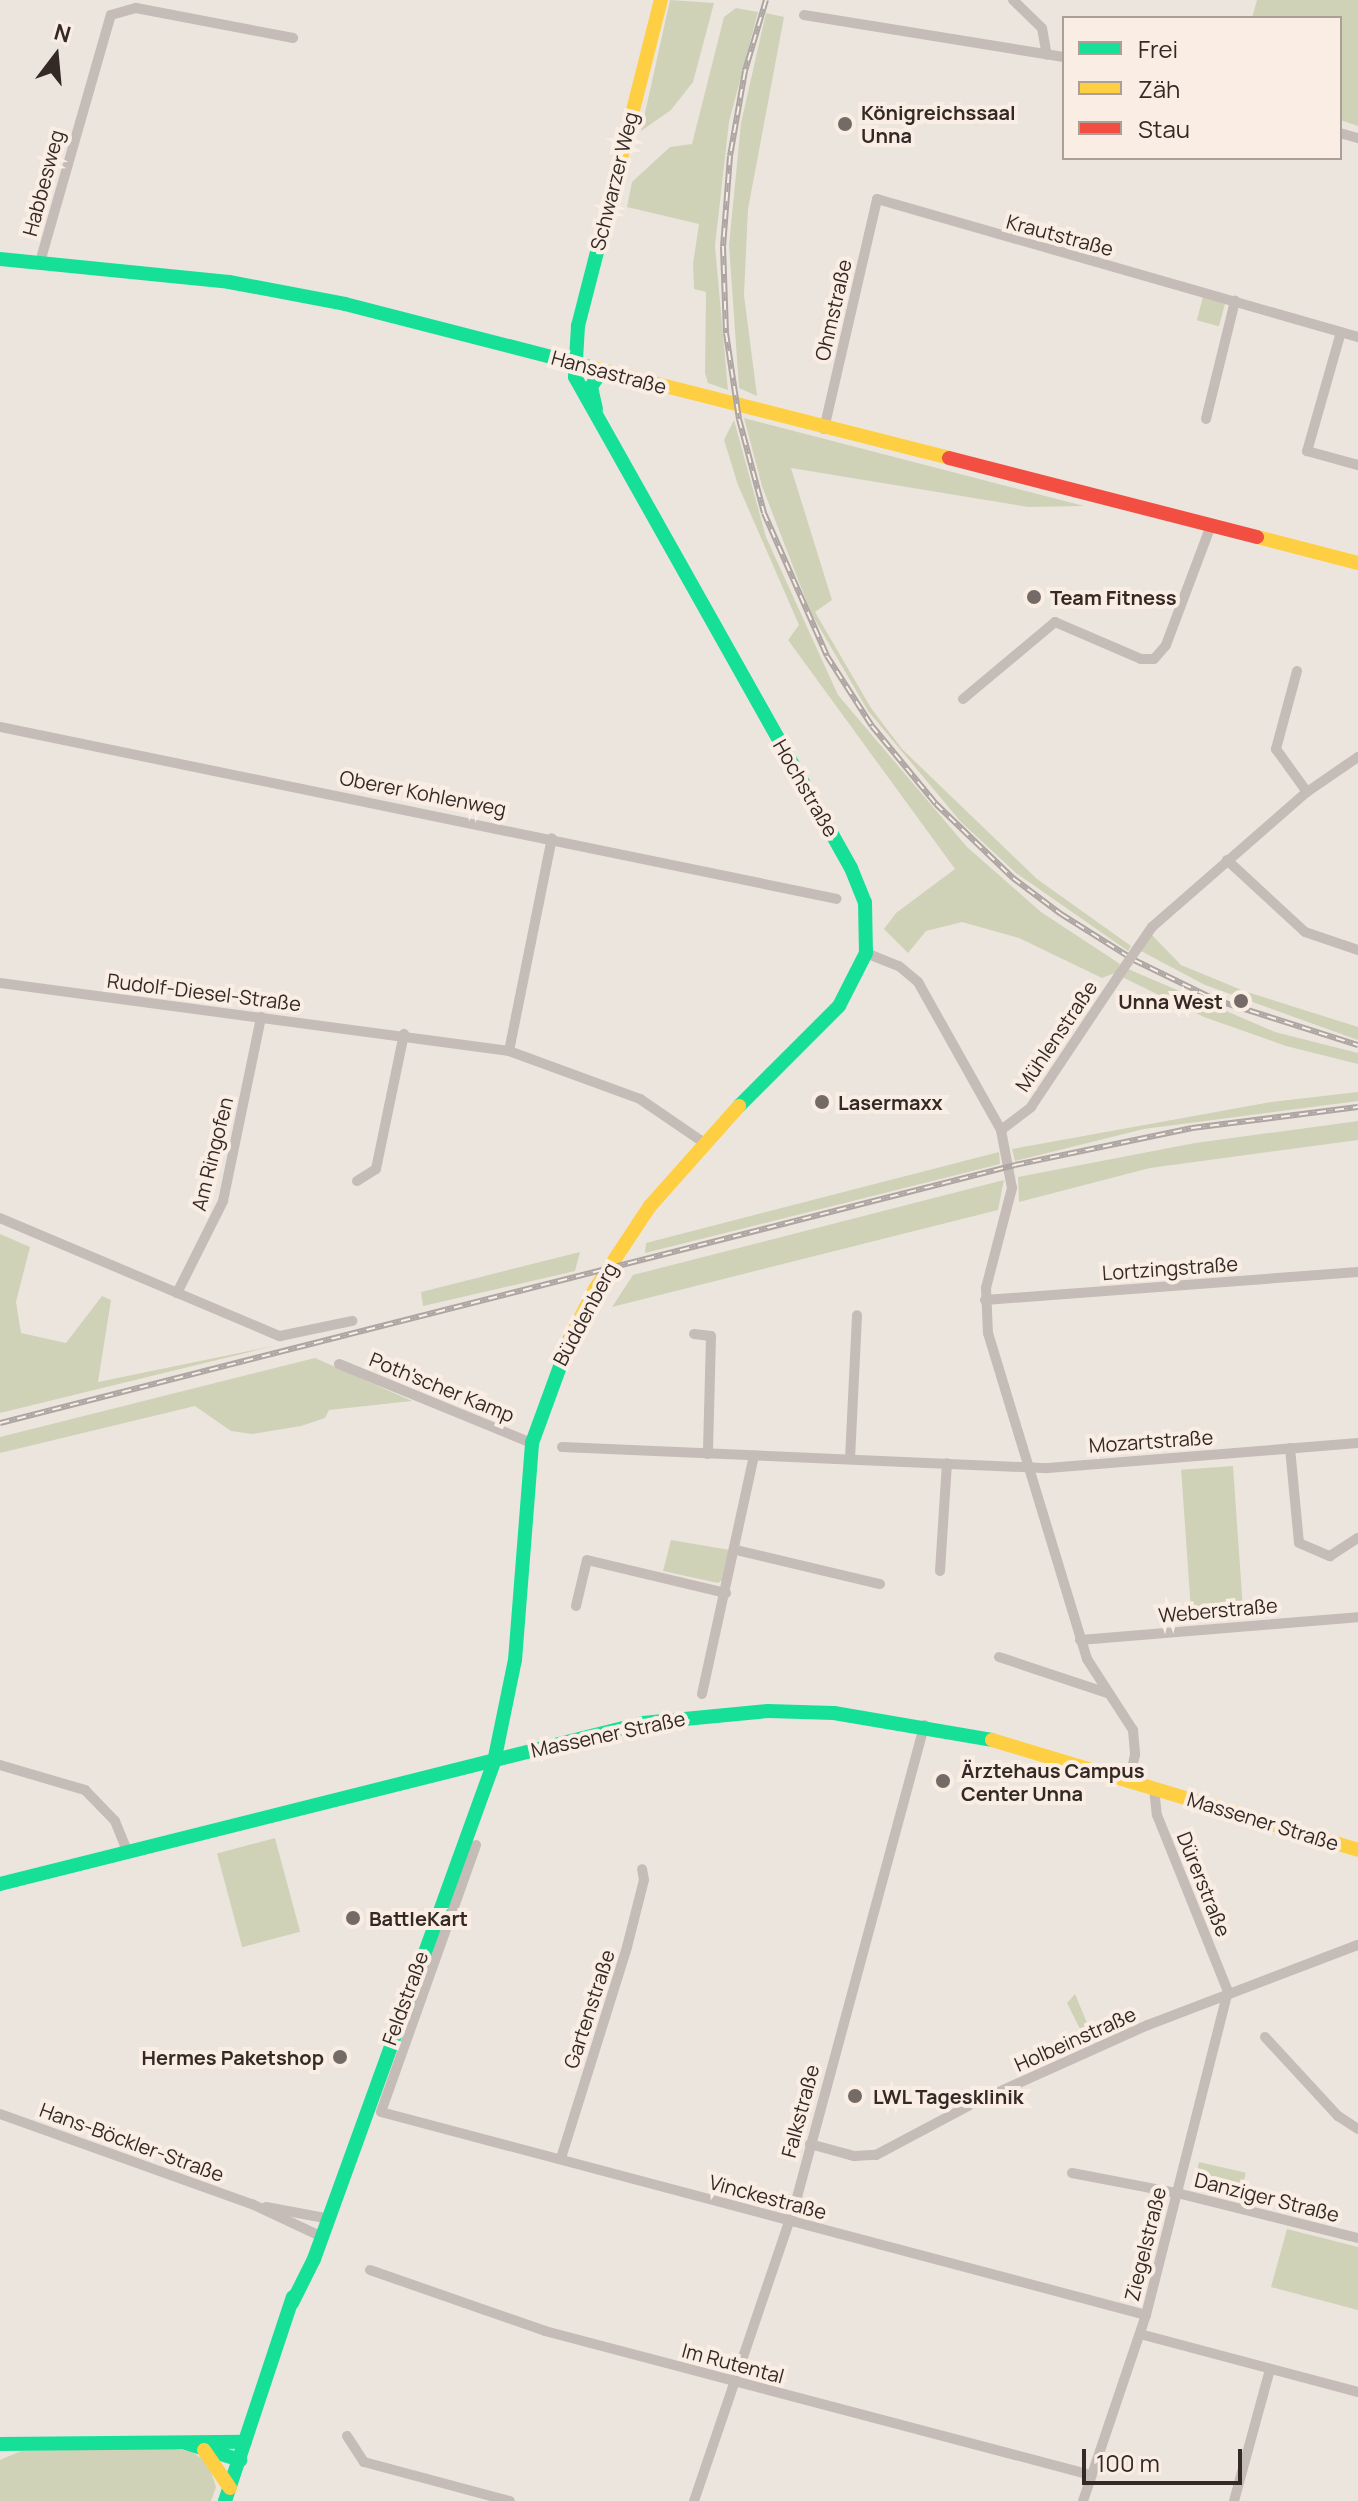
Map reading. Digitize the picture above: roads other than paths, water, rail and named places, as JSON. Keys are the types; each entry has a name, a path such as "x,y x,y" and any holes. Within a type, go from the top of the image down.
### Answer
{"main road":[{"name":"Schwarzer Weg","path":"573,362 611,188 660,0"},
{"name":"Hansastraße","path":"0,259 276,289 1358,563"},
{"name":"Hochstraße","path":"573,362 578,387 602,432 851,868 865,902 866,953"},
{"name":"Hochstraße","path":"602,370 591,387 602,432"},
{"name":"Büddenberg","path":"494,1762 515,1660 532,1443 560,1358 595,1289 639,1222 703,1142 829,1018 853,988 866,953"},
{"name":"Massener Straße","path":"0,1884 643,1723 711,1714 834,1713 924,1725 1025,1748 1358,1850"},
{"name":"Feldstraße","path":"228,2495 292,2303 302,2289 318,2235 494,1762"},
{"path":"0,2444 177,2440 245,2442"},
{"path":"177,2440 240,2460"},
{"path":"0,2452 20,2442"},
{"path":"203,2449 223,2471 228,2495"}],"street":[{"path":"1013,0 1042,28 1047,55"},
{"name":"Habbesweg","path":"40,262 111,15 136,8 293,38"},
{"path":"804,15 1062,57"},
{"name":"Krautstraße","path":"877,199 1358,337"},
{"name":"Ohmstraße","path":"824,429 877,199"},
{"path":"1206,419 1235,301"},
{"path":"1341,332 1307,451 1358,465"},
{"path":"963,699 1055,622 1141,659 1154,659 1166,645 1211,525"},
{"path":"1297,671 1276,749 1307,792"},
{"name":"Oberer Kohlenweg","path":"0,727 837,899"},
{"name":"Mühlenstraße","path":"1001,1130 1031,1107 1152,927 1307,792 1358,757"},
{"path":"509,1051 552,838"},
{"path":"1227,860 1305,932 1358,950"},
{"path":"866,953 899,966 918,982 1001,1130 1012,1188 985,1300 988,1333 1031,1467 1080,1640 1107,1693 1133,1730 1135,1755 1129,1780"},
{"name":"Rudolf-Diesel-Straße","path":"0,983 404,1034 509,1051 640,1099 703,1142"},
{"name":"Am Ringofen","path":"177,1293 223,1201 261,1017"},
{"path":"357,1181 376,1169 404,1034"},
{"path":"0,1218 280,1336 352,1321"},
{"name":"Lortzingstraße","path":"985,1300 1358,1272"},
{"path":"850,1459 857,1315"},
{"path":"694,1334 711,1336 708,1454"},
{"name":"Poth'scher Kamp","path":"339,1364 532,1443"},
{"name":"Mozartstraße","path":"562,1447 1031,1467 1358,1443"},
{"path":"1290,1448 1299,1543 1330,1556 1358,1538"},
{"path":"702,1694 736,1550 754,1456"},
{"path":"940,1571 947,1463"},
{"path":"736,1550 880,1584"},
{"path":"576,1606 587,1560 726,1593"},
{"name":"Weberstraße","path":"1080,1640 1358,1617"},
{"path":"999,1657 1107,1693"},
{"name":"Falkstraße","path":"694,2501 790,2222 924,1725"},
{"path":"0,1765 85,1790 115,1821 128,1853"},
{"name":"Dürerstraße","path":"1154,1788 1157,1815 1228,1992"},
{"name":"Feldstraße","path":"381,2112 476,1845"},
{"name":"Gartenstraße","path":"561,2158 627,1947 644,1880 642,1869"},
{"name":"Holbeinstraße","path":"810,2144 854,2156 876,2155 972,2104 1228,1992 1358,1945"},
{"name":"Ziegelstraße","path":"1083,2501 1146,2315 1228,1992"},
{"path":"1265,2037 1338,2116 1358,2129"},
{"name":"Vinckestraße","path":"381,2112 1146,2315"},
{"name":"Hans-Böckler-Straße","path":"0,2114 252,2204 318,2235"},
{"name":"Danziger Straße","path":"1072,2173 1177,2193 1358,2238"},
{"name":"Hans-Böckler-Straße","path":"252,2204 325,2218"},
{"name":"Im Rutental","path":"370,2270 545,2331 1091,2475"},
{"path":"1140,2334 1358,2392"},
{"path":"1234,2501 1270,2369"},
{"path":"347,2436 364,2462 510,2501"}],"railway":[{"path":"766,0 745,71 730,156 723,247 726,333 739,419 764,513 827,656 872,726 936,804 1013,878 1061,914 1134,960 1216,1000 1358,1045"},
{"path":"0,1423 1015,1165 1192,1128 1358,1107"}],"place":[{"name":"Königreichssaal Unna","path":"845,124"},
{"name":"Team Fitness","path":"1034,597"},
{"name":"Unna West","path":"1241,1001"},
{"name":"Lasermaxx","path":"822,1102"},
{"name":"Ärztehaus Campus Center Unna","path":"943,1781"},
{"name":"BattleKart","path":"353,1918"},
{"name":"Hermes Paketshop","path":"340,2057"},
{"name":"LWL Tagesklinik","path":"855,2096"}]}
